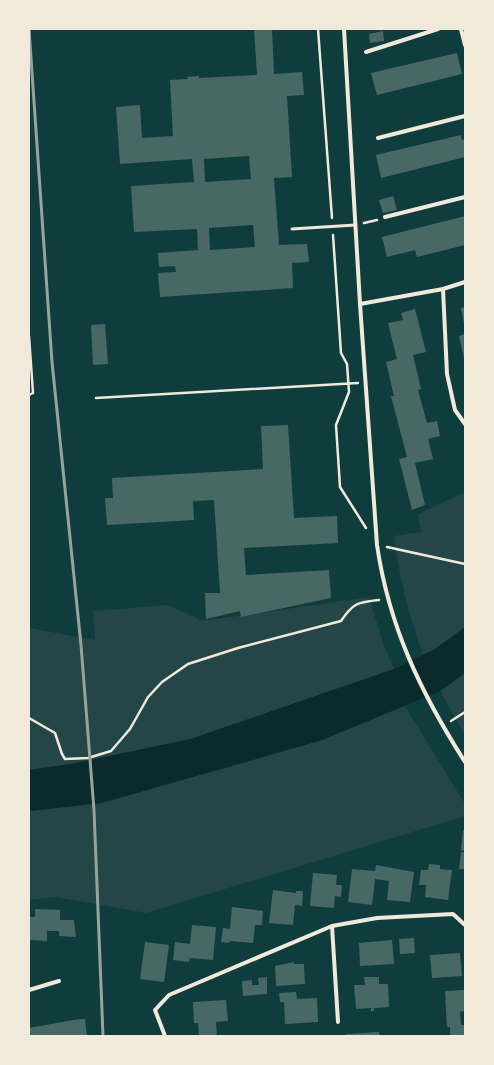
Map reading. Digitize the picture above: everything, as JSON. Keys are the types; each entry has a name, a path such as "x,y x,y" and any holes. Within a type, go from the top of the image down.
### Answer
{"street":[{"path":"344,29 360,304 377,545 387,599 405,651 429,703 465,762"},
{"path":"366,52 438,29"},
{"path":"461,29 465,45"},
{"path":"378,138 465,116"},
{"path":"385,217 465,197"},
{"path":"360,304 443,289 465,282"},
{"path":"443,289 447,374 455,410 465,424"},
{"path":"165,1036 155,1010 169,995 332,926 377,918 453,914 465,925"},
{"path":"332,926 338,1022"},
{"path":"29,990 59,981"}],"lane":[{"path":"292,229 355,225"}],"path":[{"path":"318,29 342,353 347,364 349,392 336,425 340,487 377,545 465,564"},
{"path":"355,225 385,217"},
{"path":"29,336 33,393 29,394"},
{"path":"96,398 365,382"},
{"path":"29,718 55,733 65,759 88,758 111,752 130,729 148,698 162,682 188,664 238,648 341,621 349,608 359,602 387,599"},
{"path":"442,726 465,712"}],"shaded area":[{"path":"465,492 465,627 435,649 423,655 405,596 394,536 421,532 418,514"},
{"path":"369,597 384,646 394,669 191,739 71,764 29,770 29,628 95,640 93,611 168,605 203,621"},
{"path":"465,627 465,673 440,691 322,740 102,803 29,811 29,770 71,764 191,739 394,669 435,649"},
{"path":"465,673 465,735 440,691"},
{"path":"405,706 465,804 465,816 146,913 56,897 29,900 29,811 52,809 219,770 322,740"}],"building":[{"path":"254,29 272,29 274,74 302,72 304,95 287,96 292,177 274,178 279,245 307,244 309,262 292,263 293,288 160,297 158,273 176,272 175,266 159,267 158,253 198,250 197,229 134,232 131,186 194,182 192,159 120,164 116,107 140,105 142,138 173,136 170,80 188,79 187,77 199,76 199,78 257,75","holes":["249,156 251,179 205,182 204,159","253,225 255,247 210,250 209,228"]},
{"path":"383,31 384,41 370,43 369,34"},
{"path":"457,53 462,74 377,95 371,73"},
{"path":"461,135 462,140 465,139 465,157 381,178 376,155"},
{"path":"393,196 397,210 383,213 379,200"},
{"path":"465,216 465,245 417,257 415,250 387,257 382,237"},
{"path":"465,307 465,323 464,323 461,308"},
{"path":"415,309 426,352 413,355 421,389 418,390 427,423 437,421 440,436 428,439 433,459 415,463 425,505 412,510 399,459 407,457 391,396 394,396 386,362 397,359 388,323 403,320 401,313"},
{"path":"105,324 108,364 93,365 91,325"},
{"path":"465,334 465,358 464,358 459,336"},
{"path":"288,425 294,518 337,516 338,543 244,548 246,575 329,570 331,598 241,617 240,611 206,619 205,593 220,593 214,500 193,501 194,520 107,525 105,498 113,498 112,478 263,469 261,426"},
{"path":"463,830 465,830 465,851 461,850"},
{"path":"461,852 465,852 465,869 459,869"},
{"path":"429,864 440,865 440,869 452,870 448,900 425,897 426,885 419,885 421,870 428,870"},
{"path":"376,865 414,872 410,902 387,900 389,881 375,879 372,905 348,902 352,869 375,871"},
{"path":"313,873 337,875 336,885 342,885 341,897 335,896 334,908 310,906"},
{"path":"273,890 296,893 296,891 303,891 302,906 295,905 293,925 269,923"},
{"path":"232,907 263,911 262,925 255,925 253,943 230,941 229,943 221,942 223,928 230,929"},
{"path":"35,909 60,910 60,920 74,920 76,937 59,936 59,931 47,931 47,941 29,940 29,917 35,917"},
{"path":"192,925 216,927 213,960 190,958 189,962 173,960 175,942 190,944"},
{"path":"414,938 415,953 400,954 399,939"},
{"path":"392,940 394,964 360,966 359,943"},
{"path":"145,942 169,945 164,982 140,979"},
{"path":"460,953 462,976 432,978 430,955"},
{"path":"294,962 294,964 304,964 305,984 276,986 275,966"},
{"path":"267,977 267,994 243,996 242,981 252,980 252,985 259,985 258,978"},
{"path":"364,977 379,977 379,984 388,984 389,1007 374,1008 374,1011 371,1011 371,1008 356,1009 354,985 365,985"},
{"path":"465,990 465,1011 460,1012 461,1025 465,1025 465,1036 450,1036 450,1027 447,1027 445,991"},
{"path":"296,992 297,999 317,998 318,1022 285,1024 284,1002 280,1002 279,993"},
{"path":"226,1000 228,1021 216,1022 217,1036 199,1036 198,1023 194,1023 193,1002"},
{"path":"85,1019 87,1036 29,1036 29,1028"},
{"path":"379,1032 380,1036 347,1036 346,1034"}],"railway":[{"path":"29,29 52,362 81,645 94,810 103,1036"}]}
